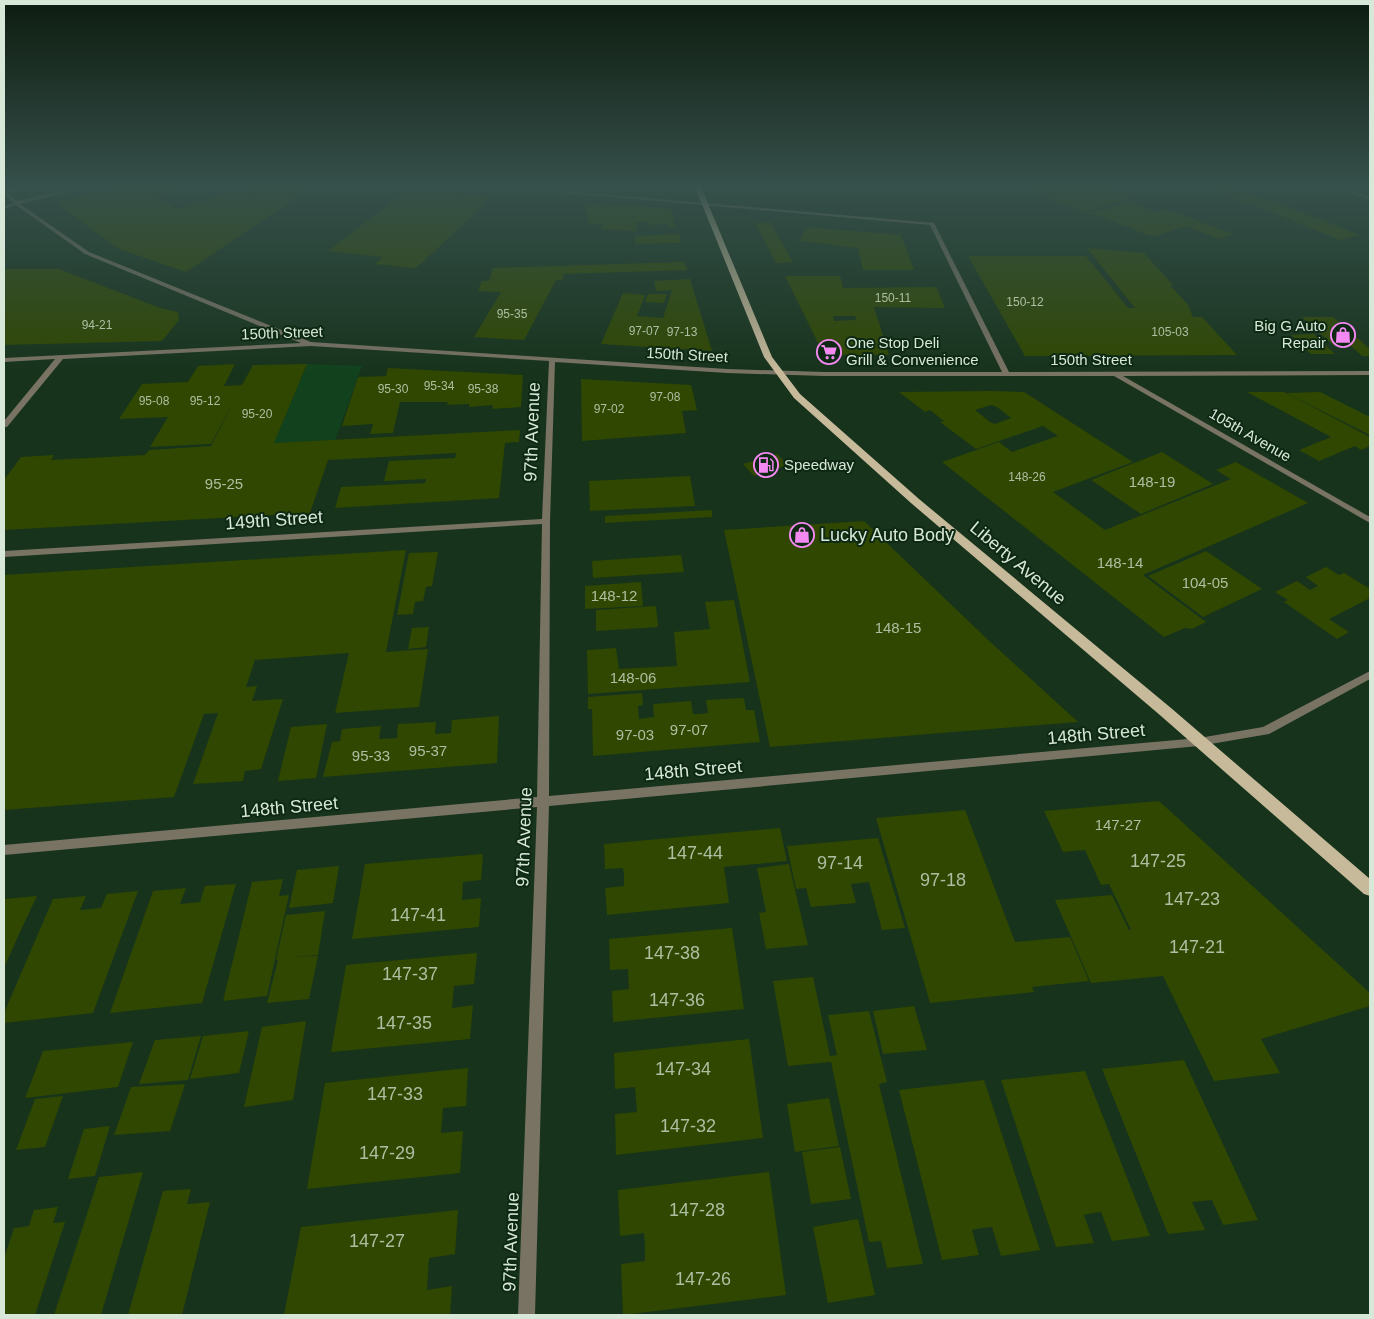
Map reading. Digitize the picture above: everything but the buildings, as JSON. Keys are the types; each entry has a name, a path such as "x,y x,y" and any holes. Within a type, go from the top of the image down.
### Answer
{"main road":[{"name":"Liberty Avenue","path":"723,249 768,357 797,396 853,448 1166,712 1370,888"}],"street":[{"path":"81,249 87,253 311,344"},
{"path":"944,249 1006,373"},
{"name":"150th Street","path":"4,360 311,344 552,360 824,374 1370,373"},
{"path":"4,425 60,358"},
{"name":"97th Avenue","path":"526,1315 543,801 546,521 552,360"},
{"name":"105th Avenue","path":"1115,374 1370,520"},
{"name":"149th Street","path":"4,554 546,521"},
{"name":"148th Street","path":"4,850 1199,742 1265,731 1370,675"}],"green space":[{"path":"307,364 362,366 335,440 274,443"}],"place":[{"name":"Big G Auto Repair","path":"1343,335"},
{"name":"One Stop Deli Grill & Convenience","path":"829,352"},
{"name":"Speedway","path":"766,465"},
{"name":"Lucky Auto Body","path":"802,535"}]}
